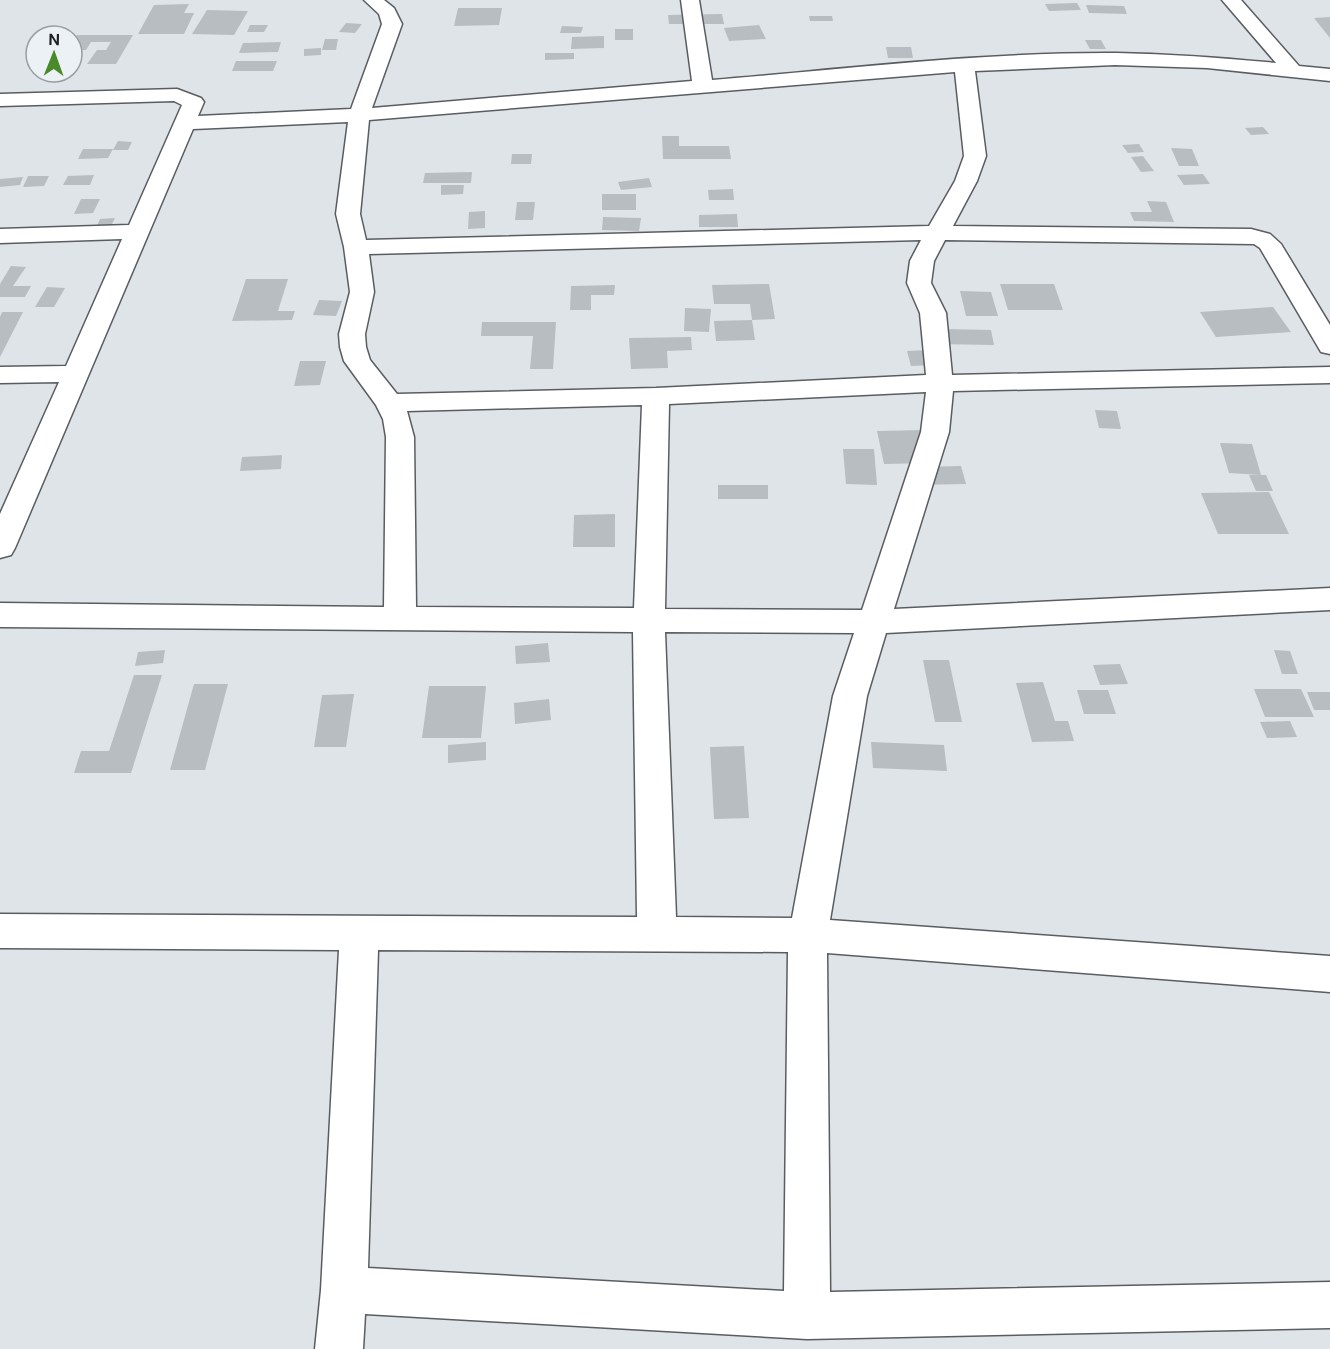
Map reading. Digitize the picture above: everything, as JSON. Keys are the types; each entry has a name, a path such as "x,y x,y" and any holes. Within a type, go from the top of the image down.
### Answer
{"street":[{"path":"373,0 387,12 392,24 359,115 348,214 363,292 352,334 357,361 389,403 397,419 400,437 400,617"},
{"path":"690,0 703,87"},
{"path":"1231,0 1293,71"},
{"path":"184,123 359,115 964,65 1115,59 1207,62 1330,75"},
{"path":"807,1316 808,935 850,696 935,432 940,383 933,313 919,283 922,261 966,182 975,156 964,65"},
{"path":"0,100 177,95 188,97 194,102 0,548"},
{"path":"0,236 136,232"},
{"path":"356,247 939,233 1251,236 1269,244 1330,346"},
{"path":"0,375 76,374"},
{"path":"389,403 656,396 940,383 1330,375"},
{"path":"656,396 649,619 657,934"},
{"path":"0,615 873,622 1330,599"},
{"path":"0,931 808,935 1330,974"},
{"path":"339,1349 344,1290 359,933"},
{"path":"344,1290 807,1316 1330,1305"}],"building":[{"path":"1077,3 1081,10 1049,11 1045,4"},
{"path":"189,4 184,13 194,13 184,34 138,34 154,5"},
{"path":"1086,5 1124,6 1127,14 1089,13"},
{"path":"458,8 502,8 499,25 454,26"},
{"path":"207,10 248,11 234,35 192,34"},
{"path":"722,14 724,24 669,24 668,15"},
{"path":"809,16 832,16 833,21 810,21"},
{"path":"1330,17 1330,38 1314,18"},
{"path":"346,23 362,24 355,33 339,32"},
{"path":"250,25 268,25 264,32 247,32"},
{"path":"759,25 766,39 729,41 724,28"},
{"path":"562,26 583,27 581,33 560,33"},
{"path":"615,29 633,29 633,40 615,40"},
{"path":"84,35 133,35 116,64 87,64 97,50 106,50 111,42 91,42 84,50"},
{"path":"604,36 604,48 571,49 572,37"},
{"path":"325,39 338,39 336,50 322,50"},
{"path":"1085,40 1101,40 1106,49 1090,49"},
{"path":"281,42 278,52 239,53 243,43"},
{"path":"886,47 911,47 913,58 888,58"},
{"path":"321,48 321,55 304,56 304,49"},
{"path":"545,53 574,53 574,59 545,60"},
{"path":"236,61 277,61 273,71 232,71"},
{"path":"1263,127 1269,134 1251,135 1245,128"},
{"path":"662,136 679,136 679,146 729,146 731,159 663,159"},
{"path":"118,141 132,142 128,150 113,150"},
{"path":"1139,144 1144,152 1128,153 1122,145"},
{"path":"1171,148 1192,149 1199,166 1179,166"},
{"path":"83,149 113,149 108,158 78,159"},
{"path":"512,154 532,154 531,164 511,164"},
{"path":"1143,156 1154,171 1141,172 1131,157"},
{"path":"472,172 471,183 423,183 425,173"},
{"path":"1203,174 1210,184 1184,185 1177,175"},
{"path":"94,175 90,185 63,185 68,176"},
{"path":"28,176 49,176 44,186 23,187"},
{"path":"23,177 20,185 0,187 0,179"},
{"path":"649,178 652,187 621,190 618,182"},
{"path":"441,185 464,185 463,194 441,195"},
{"path":"733,189 734,200 709,200 708,190"},
{"path":"602,194 636,194 636,210 602,210"},
{"path":"81,199 100,199 93,213 74,214"},
{"path":"1147,201 1166,202 1174,222 1134,221 1130,212 1152,212"},
{"path":"517,202 535,202 533,220 515,220"},
{"path":"485,211 485,228 468,229 469,212"},
{"path":"737,214 738,227 699,227 699,215"},
{"path":"603,217 641,218 639,231 602,230"},
{"path":"115,218 109,230 95,230 100,219"},
{"path":"11,266 26,267 13,286 31,286 25,297 0,297 0,284"},
{"path":"246,279 288,279 278,311 295,311 292,320 232,321"},
{"path":"769,284 775,319 752,320 750,304 714,304 712,285"},
{"path":"1000,284 1054,284 1063,310 1008,310"},
{"path":"615,285 614,295 591,295 591,310 570,310 571,286"},
{"path":"47,287 65,288 54,307 35,307"},
{"path":"960,291 991,292 998,316 966,316"},
{"path":"319,300 342,301 336,316 313,315"},
{"path":"918,307 944,329 991,330 994,345 936,344 923,329"},
{"path":"1273,307 1291,332 1216,337 1200,312"},
{"path":"685,308 711,309 709,332 684,331"},
{"path":"2,312 23,312 0,357 0,317"},
{"path":"752,320 755,340 716,341 714,321"},
{"path":"482,322 556,322 553,369 530,369 533,336 481,336"},
{"path":"691,337 692,350 667,351 668,368 631,369 629,338"},
{"path":"928,350 932,365 911,366 907,351"},
{"path":"300,361 326,361 320,385 294,386"},
{"path":"1095,410 1117,411 1121,429 1099,428"},
{"path":"925,430 932,463 884,464 877,431"},
{"path":"1220,443 1252,444 1261,475 1229,473"},
{"path":"843,449 874,449 877,485 846,484"},
{"path":"282,455 281,469 240,471 242,457"},
{"path":"961,466 966,484 917,485 913,467"},
{"path":"1249,475 1266,475 1273,491 1256,491"},
{"path":"718,485 768,485 768,499 718,499"},
{"path":"1269,492 1289,534 1218,534 1201,493"},
{"path":"615,514 615,547 573,547 574,515"},
{"path":"548,643 550,662 516,664 515,646"},
{"path":"165,650 163,663 135,666 138,652"},
{"path":"1274,650 1290,651 1298,674 1282,674"},
{"path":"923,660 949,660 962,722 935,722"},
{"path":"1120,664 1128,684 1100,685 1093,665"},
{"path":"134,675 162,675 131,773 74,773 81,751 109,751"},
{"path":"1043,682 1055,721 1068,721 1074,741 1032,742 1016,683"},
{"path":"194,684 228,684 205,770 170,770"},
{"path":"429,686 486,686 481,738 422,738"},
{"path":"1254,689 1301,689 1314,717 1265,717"},
{"path":"1077,690 1108,690 1116,714 1084,714"},
{"path":"1307,692 1330,692 1330,710 1314,710"},
{"path":"354,694 346,747 314,747 322,695"},
{"path":"549,699 551,720 515,724 514,703"},
{"path":"1290,721 1297,737 1267,738 1260,722"},
{"path":"486,742 486,760 448,763 448,745"},
{"path":"871,742 944,745 947,771 873,768"},
{"path":"744,746 749,818 714,819 710,747"}]}
